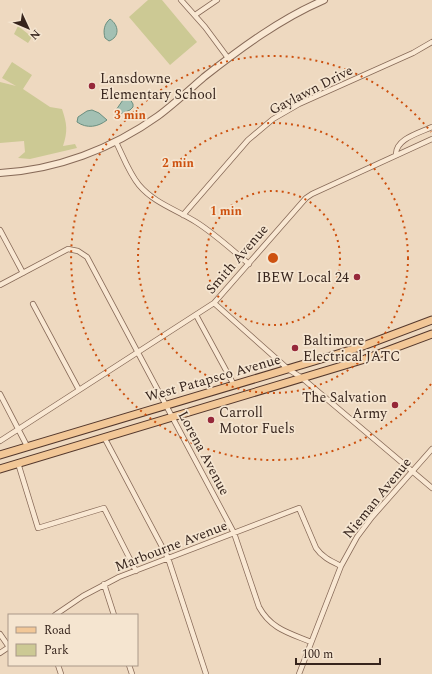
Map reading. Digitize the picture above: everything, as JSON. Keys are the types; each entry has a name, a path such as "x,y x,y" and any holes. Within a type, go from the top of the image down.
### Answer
{"main road":[{"name":"West Patapsco Avenue","path":"0,455 363,346 432,320"},
{"name":"West Patapsco Avenue","path":"0,469 365,359 432,334"}],"street":[{"path":"181,0 205,27 228,58"},
{"path":"195,16 217,0"},
{"path":"0,173 38,169 81,157 116,142 158,116 228,58 265,32 324,0"},
{"name":"Gaylawn Drive","path":"183,215 248,140 273,119 299,104 413,53 432,42"},
{"path":"396,156 396,149 398,145 432,127"},
{"name":"Smith Avenue","path":"0,441 214,303 300,203 306,198 432,139"},
{"path":"116,142 139,185 158,201 216,236 249,264"},
{"path":"0,230 23,273"},
{"name":"Lorena Avenue","path":"0,286 68,250 78,250 87,257 234,533 259,607 263,614 268,621 281,630 310,642"},
{"path":"214,303 288,369 302,378 432,488"},
{"path":"34,304 79,390"},
{"path":"196,315 234,385"},
{"path":"0,394 27,446"},
{"path":"104,437 168,558 206,674"},
{"name":"Nieman Avenue","path":"298,674 341,566 365,527 432,449"},
{"path":"18,463 38,528 104,508 136,570"},
{"name":"Marbourne Avenue","path":"56,614 104,584 136,570 299,508 320,554 341,566"},
{"path":"104,584 114,614"},
{"path":"0,634 8,646"}],"green space":[{"path":"148,0 162,0 197,42 170,65 129,17"},
{"path":"18,26 32,37 28,43 14,34"},
{"path":"12,62 32,75 23,89 50,107 62,109 66,128 66,136 63,146 75,144 77,148 30,159 18,158 25,152 24,141 0,143 0,82 16,86 2,78"}],"shaded area":[{"path":"110,19 117,28 117,34 109,41 105,38 104,30 106,23"},
{"path":"127,94 133,104 133,107 130,110 118,115 114,113"},
{"path":"92,110 99,113 107,120 96,126 85,126 77,122 78,117 87,111"}],"place":[{"name":"Lansdowne Elementary School","path":"92,86"},
{"name":"IBEW Local 24","path":"357,277"},
{"name":"Baltimore Electrical JATC","path":"295,348"},
{"name":"The Salvation Army","path":"395,405"},
{"name":"Carroll Motor Fuels","path":"211,420"}]}
